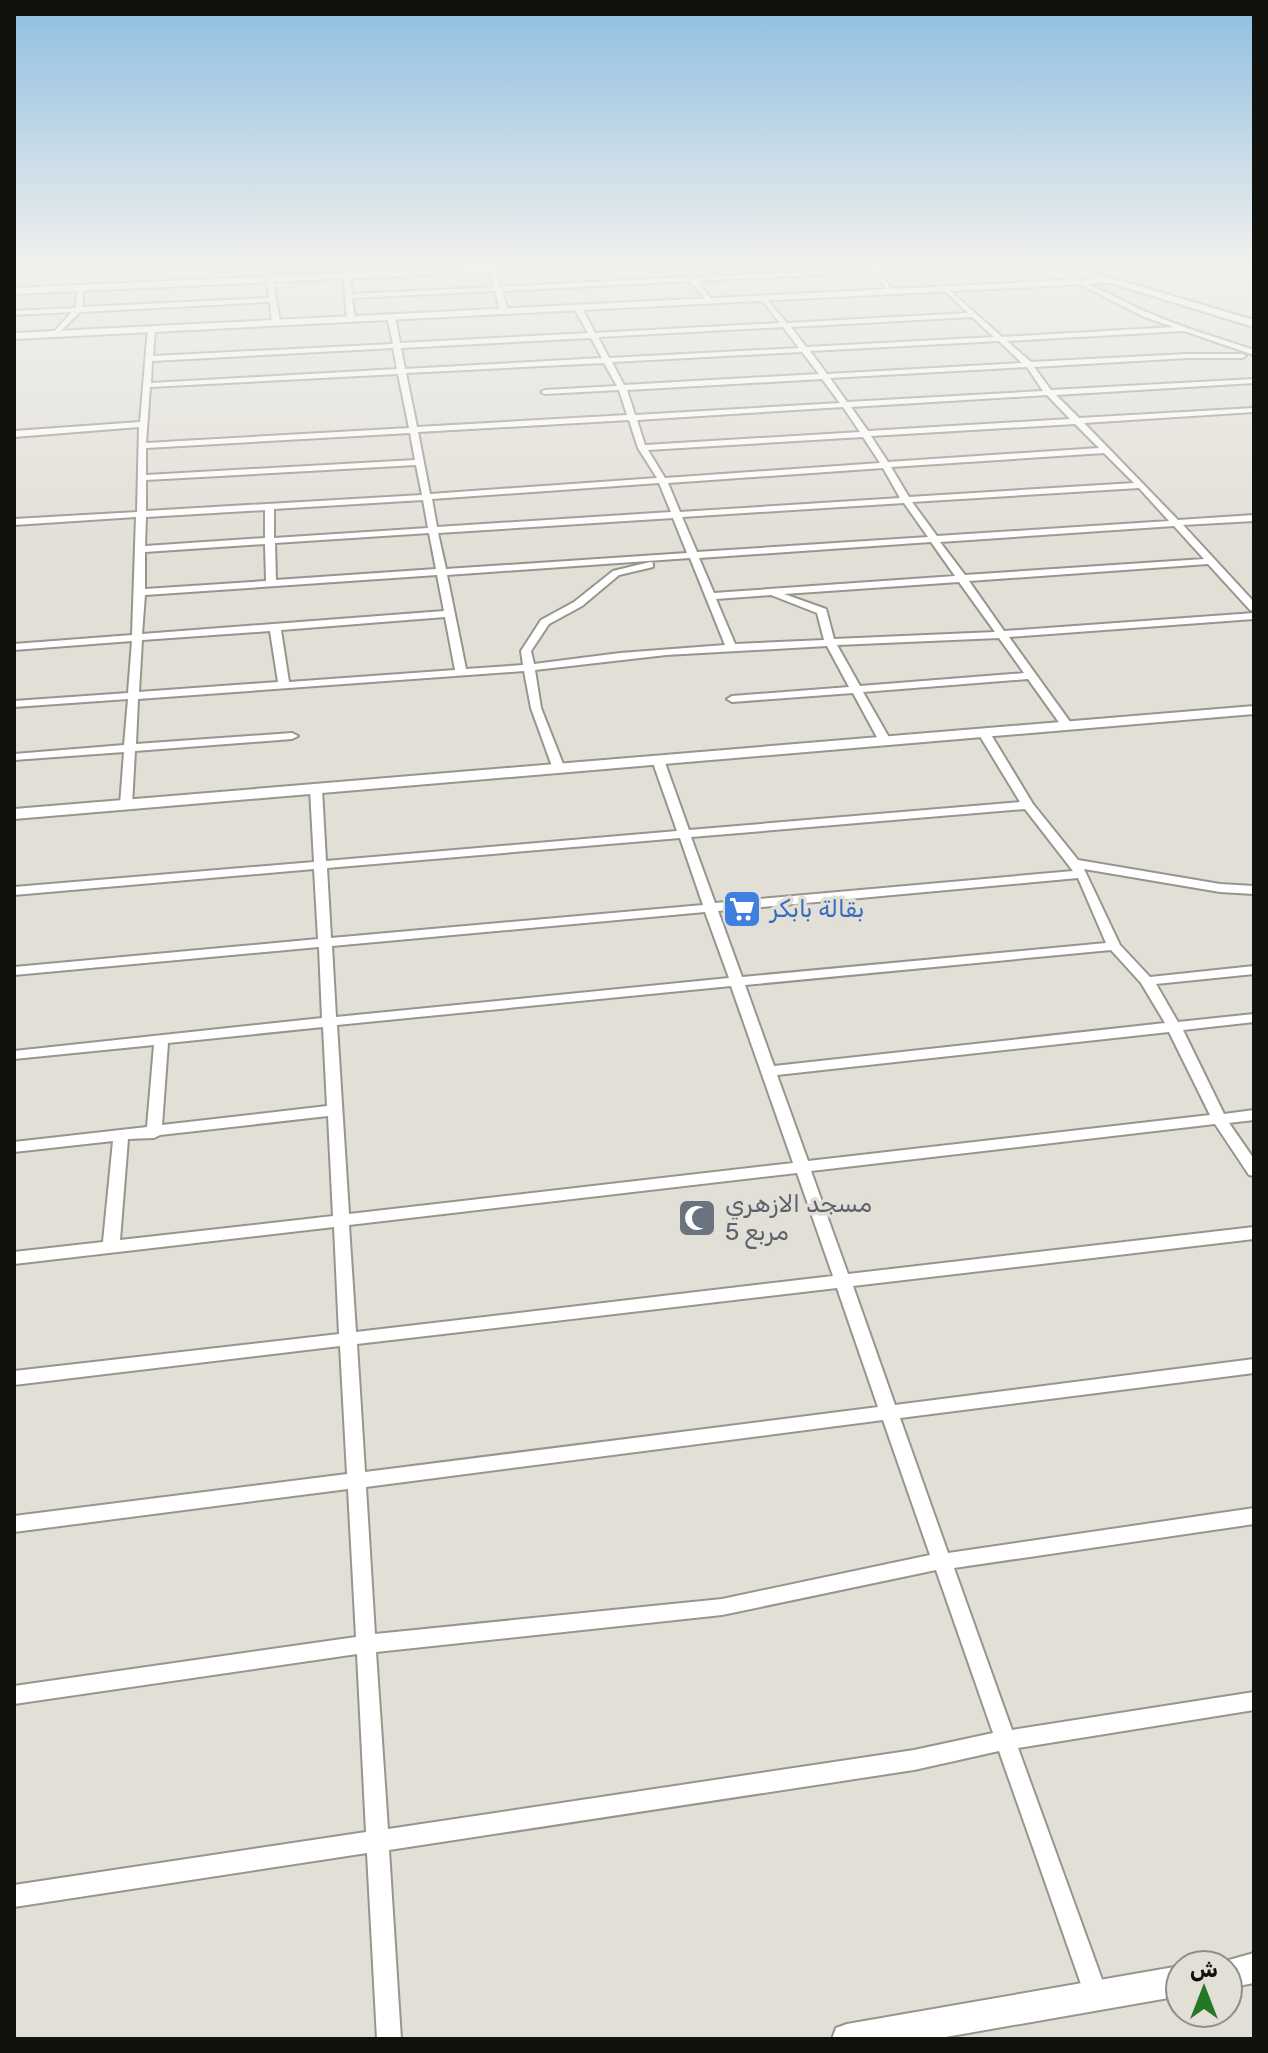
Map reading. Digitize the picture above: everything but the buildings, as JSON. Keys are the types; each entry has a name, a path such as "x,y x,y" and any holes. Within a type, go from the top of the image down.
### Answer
{"street":[{"path":"126,805 140,592 142,446 149,385 148,363"},
{"path":"400,363 461,671"},
{"path":"149,385 557,363"},
{"path":"606,363 622,388 642,448 662,480 696,555 731,647"},
{"path":"814,363 887,466 933,539 1067,726"},
{"path":"1026,363 1048,392 1178,523 1254,608"},
{"path":"545,392 1081,363"},
{"path":"142,446 1254,379"},
{"path":"642,448 1254,410"},
{"path":"14,434 144,424"},
{"path":"14,522 1104,450"},
{"path":"141,478 419,462"},
{"path":"141,549 1141,485"},
{"path":"269,506 271,583"},
{"path":"140,592 1254,518"},
{"path":"559,769 536,708 528,668 526,651 536,631 616,573 696,555"},
{"path":"712,596 1212,561"},
{"path":"767,592 822,611 830,642 885,741"},
{"path":"14,647 450,614"},
{"path":"14,704 528,668 607,655 1254,616"},
{"path":"275,627 284,684"},
{"path":"732,699 1030,676"},
{"path":"14,814 1254,710"},
{"path":"984,733 1028,805 1082,874 1114,946 1147,981 1174,1027 1219,1119 1254,1171"},
{"path":"14,757 292,736"},
{"path":"658,760 1096,1996"},
{"path":"316,789 389,2039"},
{"path":"14,891 1028,805"},
{"path":"1071,863 1220,888 1254,890"},
{"path":"14,971 1082,874"},
{"path":"14,1055 490,1005 1114,946"},
{"path":"1147,981 1254,970"},
{"path":"769,1071 1254,1018"},
{"path":"154,1133 161,1040"},
{"path":"14,1147 335,1110"},
{"path":"14,1258 1254,1115"},
{"path":"111,1247 121,1136"},
{"path":"14,1378 1254,1233"},
{"path":"14,1524 1254,1366"},
{"path":"14,1695 366,1644 722,1607 942,1561 1254,1516"},
{"path":"14,1896 914,1760 1006,1740 1254,1701"},
{"path":"847,2039 1164,1984"}],"place":[{"name":"بقالة بابكر","path":"742,909"},
{"name":"مسجد الازهري مربع 5","path":"697,1218"}]}
